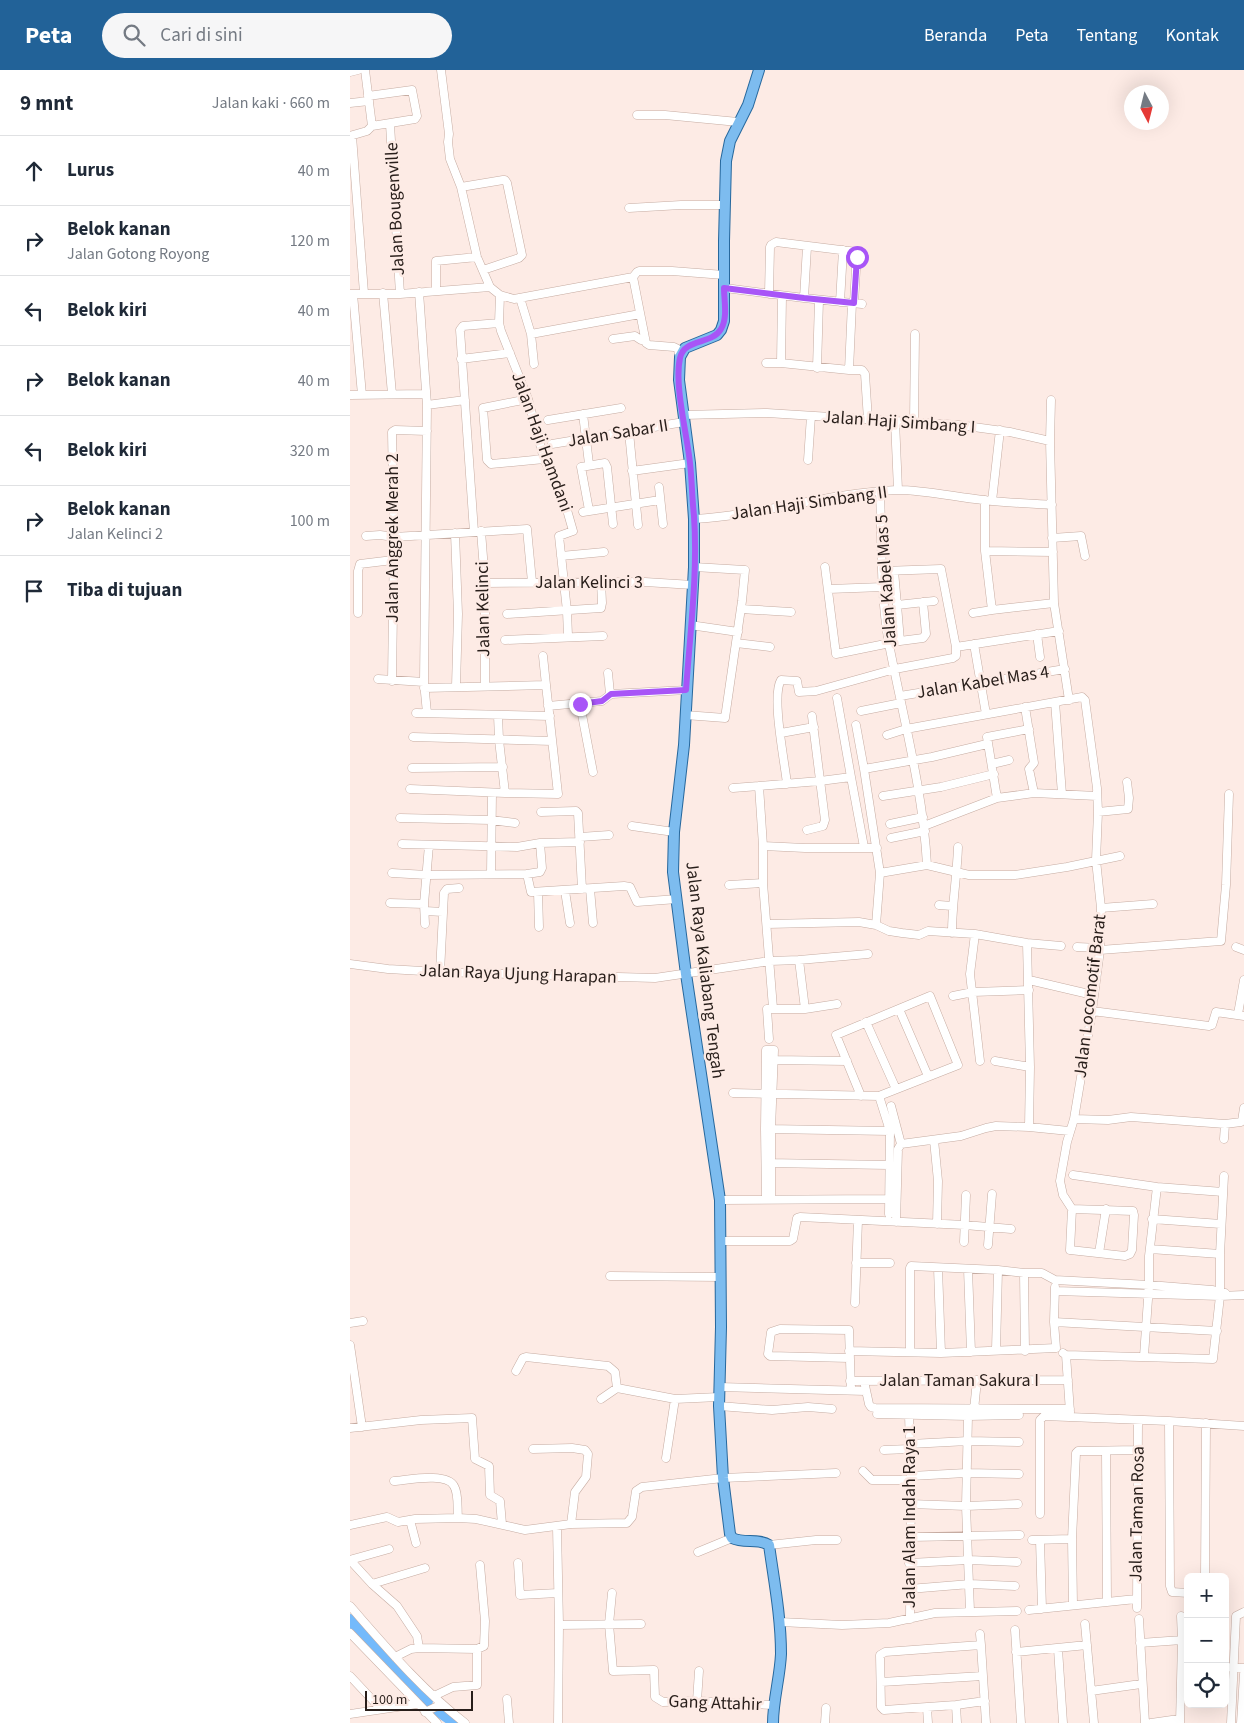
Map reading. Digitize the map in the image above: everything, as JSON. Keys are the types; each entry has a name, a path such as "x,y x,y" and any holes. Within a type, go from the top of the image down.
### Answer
{"main road":[{"path":"680,357 685,348 717,335 724,321 726,162 730,141 748,105 759,70"},
{"name":"Jalan Raya Kaliabang Tengah","path":"680,357 679,380 690,463 694,519 694,566 684,746 674,832 673,872 686,974 720,1200 719,1397 724,1478 729,1529 732,1538"},
{"path":"732,1538 738,1541 762,1542 769,1546 780,1622 781,1656 773,1706 773,1723"}],"street":[{"path":"350,72 358,70"},
{"path":"365,70 372,126"},
{"path":"441,70 449,134 450,159 461,187 477,257 490,287 500,295 520,298 633,277 639,271 672,271 724,275"},
{"path":"350,103 412,90 417,119 372,126 351,136 364,293"},
{"path":"637,115 666,115 738,122"},
{"name":"Jalan Bougenville","path":"390,124 400,294"},
{"path":"461,187 503,180 507,183 522,255 520,258 483,270"},
{"path":"629,208 680,205 725,206"},
{"path":"769,294 771,245 776,242 857,252 856,303 849,370"},
{"path":"804,298 807,246"},
{"path":"840,302 843,250"},
{"path":"436,291 436,261 477,257"},
{"path":"633,277 645,340 649,345 670,345 678,349 680,357"},
{"path":"362,395 352,294 400,294 490,287"},
{"path":"724,288 856,303"},
{"path":"419,292 427,405 424,685 427,713"},
{"path":"383,294 392,394"},
{"name":"Jalan Haji Hamdani","path":"500,295 499,323 528,399 544,458 567,510 573,531 559,536 568,636"},
{"path":"781,363 782,296"},
{"path":"520,298 531,334 534,364"},
{"path":"818,368 819,300"},
{"path":"531,334 640,314"},
{"name":"Jalan Kelinci","path":"484,686 485,583 477,531 461,359 461,327 499,323"},
{"path":"914,422 915,334"},
{"path":"613,339 635,336 645,340"},
{"path":"461,359 510,353"},
{"path":"766,363 864,371 868,420"},
{"path":"350,395 426,394"},
{"path":"528,399 484,408 487,460 491,464 544,458"},
{"path":"427,405 465,400"},
{"path":"887,735 906,729 1069,700 1054,602 1050,441 1052,400"},
{"path":"548,420 621,408"},
{"name":"Jalan Haji Simbang I","path":"684,419 767,413 959,425 1000,430 1050,441"},
{"path":"583,414 584,439 589,464"},
{"path":"808,460 811,416"},
{"name":"Jalan Sabar II","path":"552,444 629,432 684,419"},
{"path":"895,421 898,490"},
{"name":"Jalan Anggrek Merah 2","path":"392,681 394,538 392,432 396,430 427,431"},
{"path":"992,610 985,551 988,501 1000,430"},
{"path":"629,432 638,524"},
{"path":"613,524 611,506 606,465 603,463 582,466 586,511 611,506 660,500"},
{"path":"632,471 690,463"},
{"path":"658,487 662,524"},
{"name":"Jalan Haji Simbang II","path":"694,519 898,490 988,501 1052,505"},
{"name":"Jalan Kabel Mas 5","path":"880,492 883,587 889,643 906,729"},
{"path":"366,536 380,535 394,538 527,529 532,582"},
{"path":"455,533 458,614 456,686"},
{"path":"1052,538 1081,536 1085,556"},
{"path":"985,551 1053,552"},
{"path":"561,556 604,552"},
{"path":"358,613 358,571 360,564 393,560"},
{"path":"686,715 725,718 745,570 694,566"},
{"path":"825,566 836,654 923,638 925,636 923,602"},
{"path":"787,784 778,714 778,691 781,680 796,680 798,682 798,690 801,693 816,691 895,669 956,656 956,647 941,569 883,571"},
{"path":"894,571 900,641"},
{"path":"507,614 601,608 601,582"},
{"name":"Jalan Kelinci 3","path":"485,583 646,582 693,585"},
{"path":"828,589 883,587"},
{"path":"897,605 934,601"},
{"path":"973,613 1054,602"},
{"path":"741,609 791,612"},
{"path":"690,625 738,632"},
{"path":"956,647 1059,631"},
{"path":"1037,634 1040,657"},
{"path":"506,640 603,636"},
{"path":"736,643 770,647"},
{"path":"974,644 986,714"},
{"path":"410,790 558,794 543,656"},
{"name":"Jalan Kabel Mas 4","path":"861,711 901,700 982,683 1065,669"},
{"path":"608,673 610,694"},
{"path":"378,679 424,685 546,685"},
{"path":"548,706 602,701 610,694 686,690"},
{"name":"Jalan Locomotif Barat","path":"1069,700 1082,697 1085,700 1097,796 1096,860 1101,908 1100,949 1092,1011 1074,1119 1061,1171 1060,1188 1072,1209"},
{"path":"837,698 864,847"},
{"path":"1055,702 1062,794"},
{"path":"580,704 594,772"},
{"path":"1025,707 1034,763 1029,769 1034,793"},
{"path":"416,713 550,716"},
{"path":"498,715 505,793"},
{"path":"807,830 825,824 812,716"},
{"path":"856,725 880,873 876,925"},
{"path":"781,733 814,727"},
{"path":"906,729 925,829 926,865"},
{"path":"997,798 987,744 988,736 1029,729"},
{"path":"413,737 552,742"},
{"path":"864,769 912,761 987,744"},
{"path":"992,764 1009,760"},
{"path":"412,768 503,767"},
{"path":"883,796 941,787 994,774"},
{"path":"733,788 851,777"},
{"path":"1098,812 1128,809 1127,782"},
{"path":"758,786 774,1008"},
{"path":"491,874 492,793"},
{"path":"890,838 925,829 997,798 1034,793 1097,796"},
{"path":"1077,947 1100,949 1221,941 1226,885 1229,794"},
{"path":"541,812 576,811 578,814 586,889 593,923"},
{"path":"890,824 923,817"},
{"path":"400,818 491,820 515,823"},
{"path":"632,826 674,832"},
{"path":"402,844 517,847 609,835"},
{"path":"392,874 527,874 542,870 540,843"},
{"path":"425,924 428,845"},
{"path":"763,846 877,848"},
{"path":"952,933 952,906 957,873 958,847"},
{"path":"880,873 926,865 957,873 981,876 1015,874 1120,856"},
{"path":"527,874 530,891 566,891 627,886 631,889 637,902 677,900"},
{"path":"729,885 764,883"},
{"path":"440,972 445,890 459,888"},
{"path":"566,891 570,923"},
{"path":"538,892 539,927"},
{"path":"390,902 425,907 443,912"},
{"path":"1101,908 1153,904"},
{"path":"939,905 952,906"},
{"path":"767,924 859,922 902,933 919,935 928,932 976,934 1027,943 1061,946"},
{"path":"976,934 970,974 980,1061"},
{"path":"1027,943 1030,1067 1029,1127"},
{"path":"770,961 868,954"},
{"path":"799,960 805,1009"},
{"name":"Jalan Raya Ujung Harapan","path":"350,964 388,970 655,978 770,961"},
{"path":"1029,980 1093,995"},
{"path":"1092,1011 1209,1026 1212,1025 1216,1012 1241,1015 1244,980"},
{"path":"953,996 973,992 1029,990"},
{"path":"733,1094 769,1094 861,1096 879,1096 958,1065 930,996 836,1035 861,1096"},
{"path":"769,1039 766,1010 768,1008 805,1009 837,1004"},
{"path":"899,1009 928,1076"},
{"path":"866,1022 896,1089"},
{"path":"768,1199 769,1094 774,1050 766,1050 769,1094"},
{"path":"773,1060 847,1061"},
{"path":"995,1061 1030,1067"},
{"path":"879,1096 890,1131 889,1214"},
{"path":"891,1106 901,1144 898,1150 896,1222"},
{"path":"1074,1119 1108,1120 1131,1117 1226,1124 1242,1121 1244,1108"},
{"path":"1224,1139 1226,1124"},
{"path":"901,1144 967,1135 990,1127 1029,1127 1070,1131"},
{"path":"768,1129 890,1131"},
{"path":"934,1140 938,1181 937,1224"},
{"path":"768,1163 889,1165"},
{"path":"1073,1175 1157,1187 1223,1192"},
{"path":"851,1390 849,1354 850,1331 847,1329 777,1329 771,1332 768,1354 772,1357 849,1354 910,1352 1025,1351 1056,1348 1066,1355 1213,1359 1220,1294 1224,1176"},
{"path":"1144,1356 1152,1219 1157,1187"},
{"path":"988,1244 992,1194"},
{"path":"964,1242 966,1195"},
{"path":"720,1200 888,1199"},
{"path":"1072,1209 1133,1211 1132,1250 1130,1254 1125,1256 1070,1250 1072,1209"},
{"path":"1099,1254 1106,1209"},
{"path":"720,1241 790,1241 795,1235 797,1218 800,1217 1011,1229"},
{"path":"1152,1219 1221,1224"},
{"path":"855,1303 858,1220"},
{"path":"1150,1249 1220,1254"},
{"path":"856,1263 890,1263"},
{"path":"910,1352 910,1268 913,1266 998,1270 1024,1274 1042,1273 1055,1280 1148,1290 1244,1295"},
{"path":"938,1268 941,1353"},
{"path":"968,1269 971,1352"},
{"path":"996,1350 998,1270"},
{"path":"1024,1274 1025,1351"},
{"path":"610,1276 721,1278"},
{"path":"1055,1280 1054,1322 1056,1348"},
{"path":"1055,1291 1148,1290"},
{"path":"350,1323 363,1321"},
{"path":"1054,1322 1217,1331"},
{"path":"350,1345 362,1427"},
{"path":"1066,1355 1070,1413"},
{"path":"516,1371 523,1358 526,1357 607,1365 615,1372 617,1388"},
{"path":"970,1611 966,1473 976,1380"},
{"name":"Jalan Taman Sakura I","path":"850,1381 1068,1380"},
{"path":"864,1381 869,1404 875,1408 1019,1415"},
{"path":"601,1399 617,1388 675,1399 851,1390 866,1391"},
{"path":"719,1397 772,1410 832,1409"},
{"path":"666,1458 675,1399"},
{"path":"971,1413 1070,1413 1138,1421 1244,1426"},
{"name":"Jalan Alam Indah Raya 1","path":"910,1619 911,1478 908,1415 971,1413"},
{"path":"1040,1514 1040,1420 1046,1416 1070,1413"},
{"path":"877,1414 908,1415"},
{"path":"350,1428 422,1420 472,1418 476,1459 489,1466 490,1495 500,1501 502,1524"},
{"name":"Jalan Taman Rosa","path":"1137,1608 1138,1421"},
{"path":"1169,1421 1170,1586 1172,1592 1184,1593"},
{"path":"1205,1573 1206,1423"},
{"path":"884,1450 968,1442 1019,1442"},
{"path":"533,1448 572,1448 585,1450 588,1454 586,1477 575,1492 571,1524"},
{"path":"1106,1450 1107,1602"},
{"path":"1073,1605 1072,1539 1076,1453 1078,1451 1138,1450"},
{"path":"863,1471 872,1480 966,1473 1019,1474"},
{"path":"350,1525 387,1517 398,1522 458,1518 502,1524 525,1530 571,1524 628,1523 632,1517 635,1493 638,1488 642,1487 724,1478 836,1473"},
{"path":"394,1481 436,1478 448,1480 455,1489 458,1518"},
{"path":"910,1504 966,1506 1018,1504"},
{"path":"410,1520 416,1543"},
{"path":"557,1527 558,1723"},
{"path":"911,1538 1020,1535"},
{"path":"698,1552 732,1538"},
{"path":"1042,1609 1036,1540 1072,1539"},
{"path":"769,1546 816,1540 837,1540"},
{"path":"389,1549 350,1560 372,1584 397,1606 417,1636 419,1648"},
{"path":"909,1563 969,1560 1017,1562"},
{"path":"518,1563 520,1595 558,1593"},
{"path":"395,1657 411,1649 419,1648 477,1649 484,1646 485,1634 480,1565"},
{"path":"372,1584 425,1568"},
{"path":"909,1589 970,1584 1015,1586"},
{"path":"609,1624 612,1593"},
{"path":"1029,1610 1136,1599"},
{"path":"350,1606 395,1657 434,1696 437,1723"},
{"path":"780,1622 842,1625 889,1623 935,1613 1018,1611"},
{"path":"1231,1723 1231,1672 1236,1616 1244,1612"},
{"path":"1151,1723 1180,1721 1184,1668 1181,1616"},
{"path":"1139,1619 1141,1684 1145,1723"},
{"name":"Gang Attahir","path":"609,1624 613,1671 654,1670 655,1697 658,1700 663,1702 697,1701 773,1706"},
{"path":"559,1625 641,1624"},
{"path":"1086,1624 1094,1723"},
{"path":"1014,1630 1021,1723"},
{"path":"350,1633 417,1704"},
{"path":"980,1634 986,1723"},
{"path":"1140,1643 1182,1640"},
{"path":"1016,1652 1087,1645"},
{"path":"981,1647 883,1653 880,1655 882,1709 927,1708 985,1702"},
{"path":"434,1696 453,1687 477,1685 477,1649"},
{"path":"1058,1649 1063,1723"},
{"path":"1231,1672 1244,1668"},
{"path":"697,1701 699,1671"},
{"path":"1231,1672 1244,1675 1241,1723"},
{"path":"350,1676 381,1709"},
{"path":"881,1682 983,1676"},
{"path":"1091,1691 1141,1684"},
{"path":"507,1699 509,1723"},
{"path":"352,1723 350,1714 417,1704 434,1708 465,1723"},
{"path":"956,1705 957,1723"},
{"path":"825,1723 826,1708"},
{"path":"927,1708 928,1723"}],"waterway":[{"path":"350,1620 427,1701"},
{"path":"439,1711 456,1723"}],"route":[{"path":"580,704 603,701 611,694 686,690 694,566 694,519 690,463 679,380 680,357 685,348 717,335 721,330 724,321 724,288 854,303 857,257"}]}
